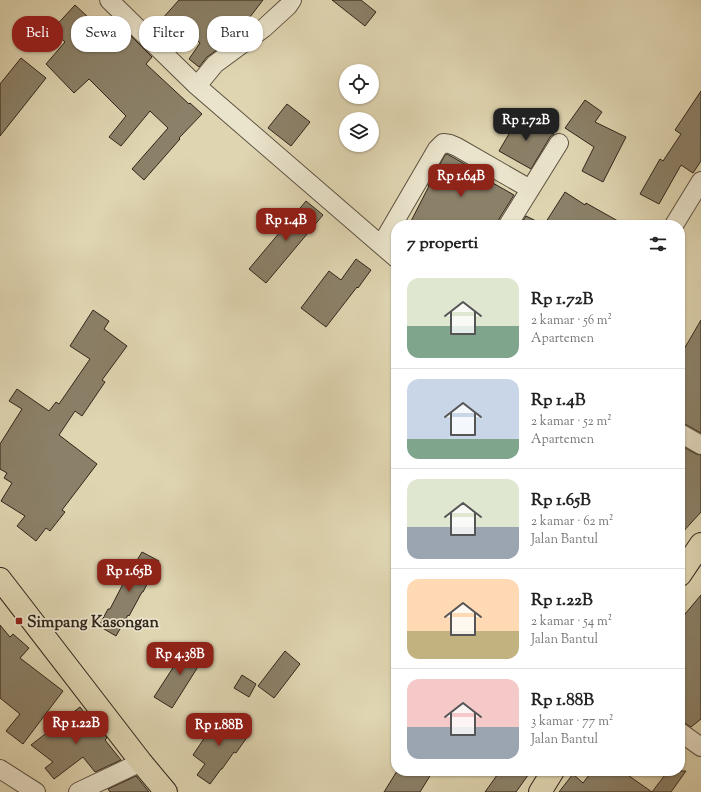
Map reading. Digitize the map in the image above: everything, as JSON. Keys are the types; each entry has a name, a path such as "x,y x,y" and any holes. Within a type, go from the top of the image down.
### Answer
{"main road":[{"path":"685,568 701,544"},
{"path":"0,579 141,762 166,792"},
{"path":"540,792 550,776"}],"street":[{"path":"109,0 197,86 391,254"},
{"path":"197,86 215,64 264,28 288,6 292,0"},
{"path":"397,220 437,149 443,143 450,144 463,150 530,189"},
{"path":"511,220 559,143"},
{"path":"677,220 701,181"},
{"path":"382,246 391,230"},
{"path":"685,437 701,445"},
{"path":"685,736 701,747"},
{"path":"78,792 141,762"},
{"path":"0,769 36,792"}],"building":[{"path":"179,0 263,0 251,16 207,16 207,52 214,52 207,57 199,67 189,59 194,52 199,52 199,16 165,16"},
{"path":"332,0 361,0 376,12 365,26"},
{"path":"75,5 87,16 71,16 71,52 131,52 131,36 139,44 139,52 147,52 152,57 146,64 202,114 179,138 180,139 144,180 132,169 168,128 150,111 121,146 109,137 126,116 89,79 74,93 46,64 56,52 63,52 63,44 65,42 63,40 63,18"},
{"path":"21,58 46,78 0,136 0,84"},
{"path":"701,91 701,161 693,173 681,165 659,204 640,194 660,159 663,161 681,134 675,130"},
{"path":"585,100 602,112 595,122 626,137 603,182 582,171 594,147 565,128"},
{"path":"287,104 310,122 291,146 268,128"},
{"path":"520,115 554,134 550,137 531,169 499,151"},
{"path":"447,154 486,176 484,178 514,195 499,220 412,220 445,155"},
{"path":"565,192 585,205 586,203 616,220 547,220"},
{"path":"306,201 323,215 266,283 249,269"},
{"path":"526,216 534,220 523,220"},
{"path":"356,259 371,270 326,327 301,308 329,271 341,280"},
{"path":"93,310 109,321 104,329 127,346 102,380 105,382 82,416 75,411 59,435 97,464 62,510 65,512 50,531 46,528 36,541 17,526 25,516 1,501 12,483 4,478 7,473 0,469 0,444 22,409 9,401 17,389 49,411 56,402 59,404 90,359 70,346"},
{"path":"701,320 701,433 685,424 685,347"},
{"path":"685,448 701,455 701,512 685,530"},
{"path":"142,552 159,561 143,592 116,636 99,626 124,582 122,581 130,565 133,567"},
{"path":"701,595 701,719 691,727 685,723 685,614"},
{"path":"0,625 10,637 13,634 29,648 20,658 63,691 23,744 6,731 20,714 0,698"},
{"path":"189,643 206,654 172,708 154,697"},
{"path":"285,651 300,664 274,698 258,686"},
{"path":"242,675 256,684 249,697 234,688"},
{"path":"80,707 107,738 105,740 121,760 95,772 83,757 54,779 45,768 53,762 31,745"},
{"path":"218,716 233,727 236,723 250,733 236,753 234,752 210,784 197,775 205,764 193,755"},
{"path":"136,776 149,792 110,792 108,789"},
{"path":"394,776 430,776 420,792 384,792"},
{"path":"496,776 527,776 516,792 485,792"},
{"path":"571,776 575,776 583,783 588,776 629,776 652,792 559,792"},
{"path":"664,776 682,776 671,792 652,792"}],"place":[{"name":"Simpang Kasongan","path":"19,621"}]}
